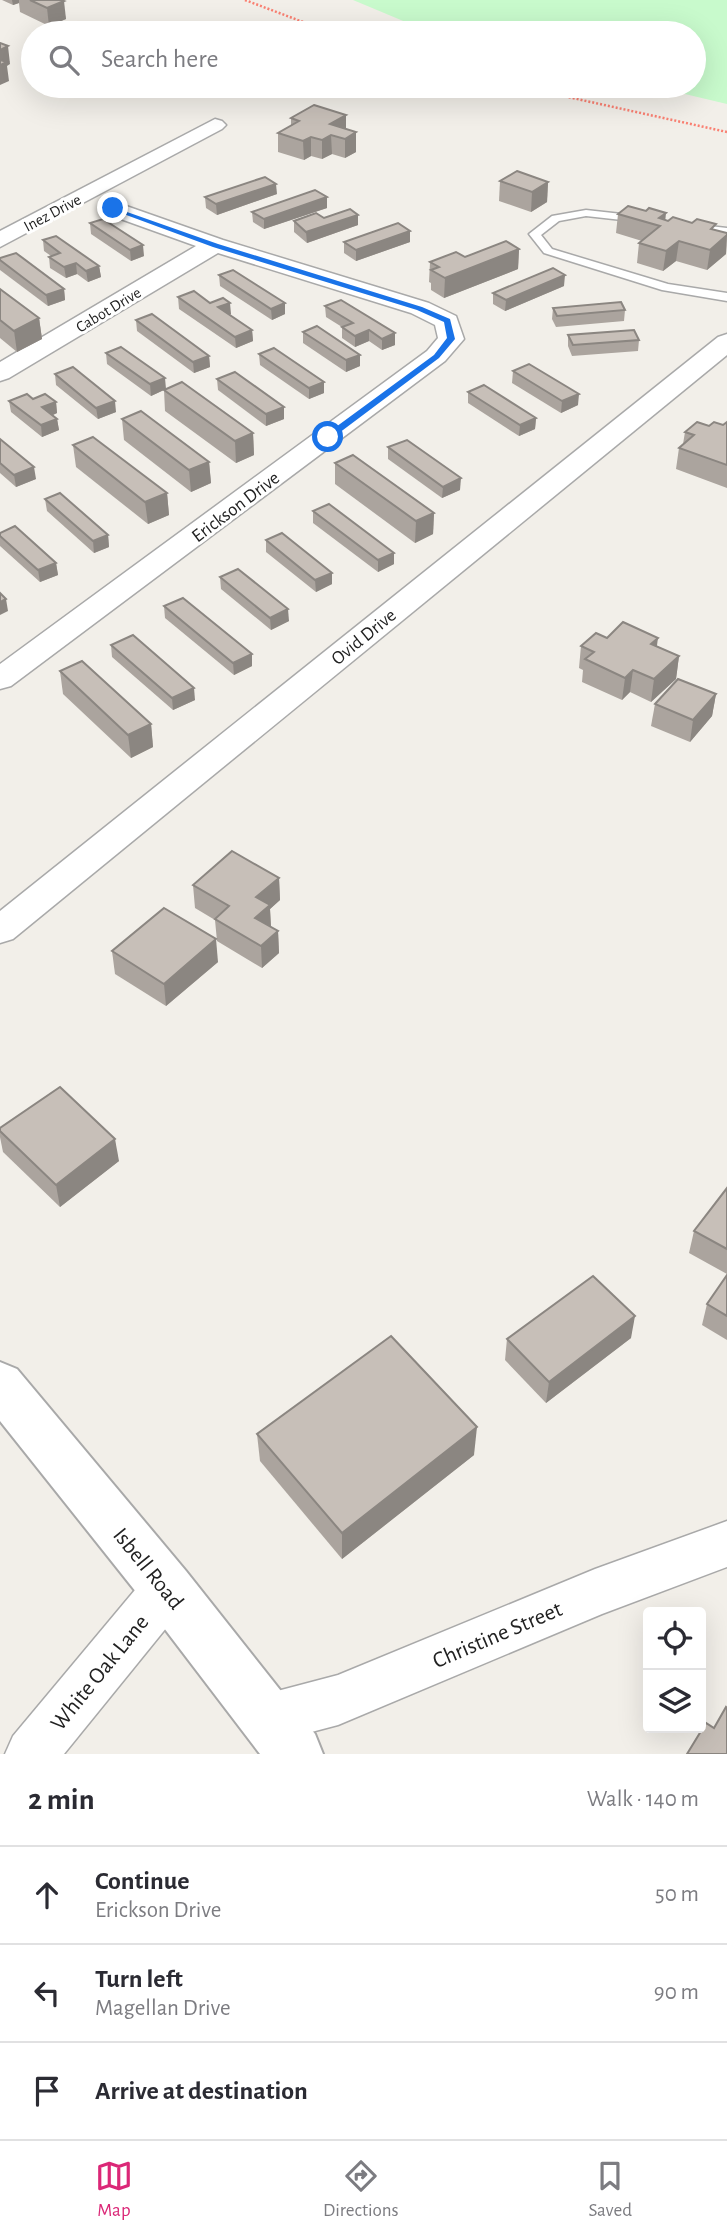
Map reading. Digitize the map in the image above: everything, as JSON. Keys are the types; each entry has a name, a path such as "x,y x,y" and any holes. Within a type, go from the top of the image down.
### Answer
{"street":[{"name":"Inez Drive","path":"0,240 215,125"},
{"path":"113,208 215,245"},
{"name":"Erickson Drive","path":"0,679 436,356 451,339 447,321 420,308 215,245"},
{"name":"Cabot Drive","path":"0,373 215,245"},
{"name":"Ovid Drive","path":"0,930 727,342"},
{"name":"Isbell Road","path":"0,1384 167,1589 281,1736"},
{"name":"Christine Street","path":"281,1736 338,1700 595,1593 727,1544"},
{"name":"White Oak Lane","path":"31,1754 167,1589"}],"lane":[{"path":"654,221 586,213 556,218 535,234 548,251 666,287 727,297"},
{"path":"678,225 727,232"}],"path":[{"path":"245,0 300,21"},
{"path":"569,98 691,127 727,132"}],"green space":[{"path":"353,0 727,0 727,104 702,98 706,98 706,21 403,21"}],"building":[{"path":"30,0 61,0 64,1 47,8"},
{"path":"314,105 346,115 330,124 356,132 345,139 331,135 322,140 311,137 303,141 278,133 299,121 291,118"},
{"path":"517,171 548,182 532,192 500,181"},
{"path":"265,177 276,184 216,204 205,197"},
{"path":"315,190 327,197 264,219 252,212"},
{"path":"628,206 666,213 659,218 668,221 673,217 692,223 697,219 716,224 711,229 727,235 710,250 679,241 666,251 639,243 660,226 618,214"},
{"path":"350,209 358,215 306,232 294,221 316,213 324,218"},
{"path":"103,219 143,245 130,250 90,223"},
{"path":"398,223 410,231 356,250 344,242"},
{"path":"56,236 99,266 86,271 76,263 64,267 49,257 60,253 43,240"},
{"path":"506,241 519,249 445,278 431,270 439,267 430,262 456,252 465,257"},
{"path":"16,253 64,289 46,295 0,260"},
{"path":"553,268 565,275 506,300 493,293"},
{"path":"233,270 285,303 271,309 219,275"},
{"path":"0,289 39,318 14,331 0,320"},
{"path":"194,291 210,303 223,298 230,303 218,307 252,330 235,337 178,297"},
{"path":"341,300 395,333 382,339 369,330 355,336 342,327 353,323 325,306"},
{"path":"621,302 625,310 557,316 553,308"},
{"path":"152,314 209,356 193,362 136,320"},
{"path":"317,326 360,355 346,360 303,332"},
{"path":"634,330 639,340 573,345 568,335"},
{"path":"121,347 165,378 150,384 106,353"},
{"path":"274,348 324,382 309,388 259,354"},
{"path":"529,364 579,394 562,401 513,371"},
{"path":"73,367 115,401 96,408 55,374"},
{"path":"235,372 284,407 266,414 217,379"},
{"path":"182,382 253,433 235,441 164,390"},
{"path":"484,385 536,418 520,425 468,392"},
{"path":"27,394 33,399 45,394 56,402 42,407 57,419 41,425 9,401"},
{"path":"141,411 209,462 189,470 122,419"},
{"path":"697,422 709,426 714,422 723,425 727,422 727,465 679,448 694,435 685,432"},
{"path":"93,437 167,493 145,502 73,445"},
{"path":"0,439 34,467 14,475 0,463"},
{"path":"407,440 461,478 443,487 388,447"},
{"path":"353,455 434,513 416,521 335,463"},
{"path":"60,493 108,535 93,541 45,499"},
{"path":"329,504 394,553 378,560 313,511"},
{"path":"15,526 56,563 38,570 0,536 0,533"},
{"path":"282,533 332,573 315,580 266,540"},
{"path":"238,569 288,609 270,618 220,577"},
{"path":"183,598 252,654 233,663 164,606"},
{"path":"623,622 658,638 651,644 679,656 654,679 633,670 625,678 585,659 594,652 581,646 596,633 607,638"},
{"path":"133,635 194,688 172,698 111,645"},
{"path":"82,661 151,724 128,735 60,671"},
{"path":"678,679 716,694 693,720 655,704"},
{"path":"232,851 279,878 256,897 270,905 255,918 278,931 261,946 215,919 229,906 193,885"},
{"path":"164,908 216,939 164,984 112,951"},
{"path":"60,1087 115,1139 56,1185 0,1131 0,1128"},
{"path":"727,1188 727,1249 694,1231"},
{"path":"727,1275 727,1316 707,1304"},
{"path":"593,1276 635,1316 549,1382 507,1339"},
{"path":"391,1336 477,1427 342,1533 257,1434"},
{"path":"726,1707 727,1754 687,1754 700,1733 706,1733 706,1723 714,1728"}],"route":[{"path":"113,208 215,245 420,308 447,321 451,339 436,356 328,437"}]}
